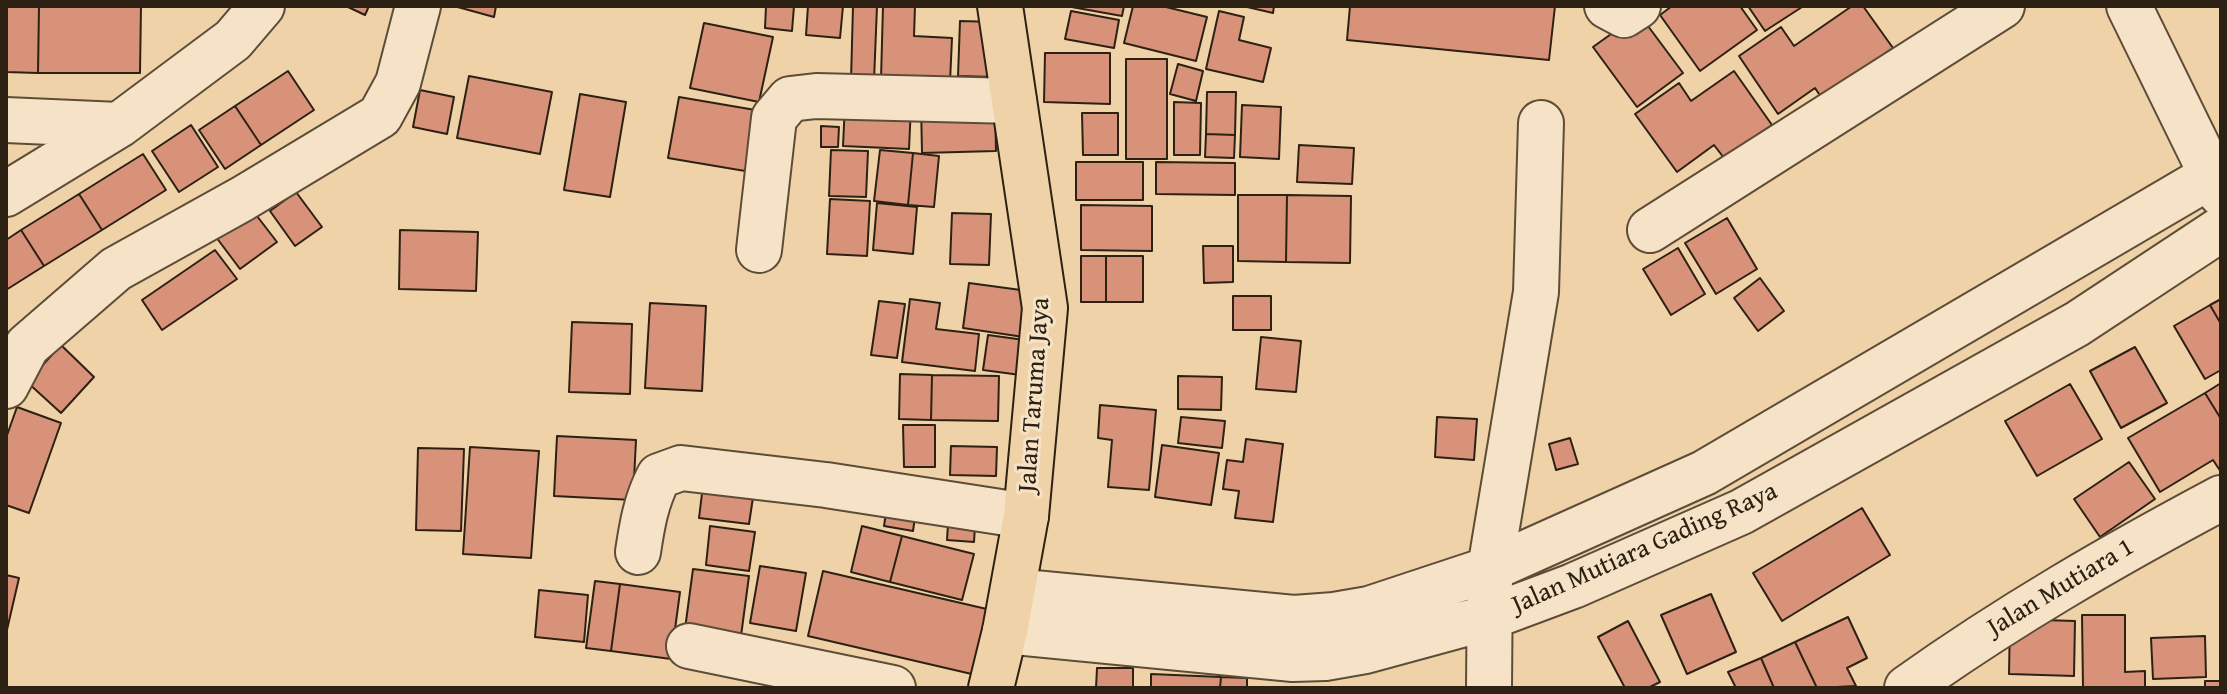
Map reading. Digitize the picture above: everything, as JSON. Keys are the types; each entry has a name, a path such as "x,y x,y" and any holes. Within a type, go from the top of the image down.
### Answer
{"main road":[{"name":"Jalan Taruma Jaya","path":"991,688 1026,516 1045,308 1000,6"}],"street":[{"path":"6,194 119,125 233,40 262,6"},
{"path":"6,386 27,346 116,269 242,199 380,116 398,83 418,6"},
{"path":"1650,230 2002,6"},
{"path":"2129,6 2218,179"},
{"path":"759,250 774,118 790,99 816,96 1014,101"},
{"path":"6,120 119,125"},
{"path":"1489,688 1490,569 1536,292 1541,123"},
{"name":"Jalan Mutiara Gading Raya","path":"1294,638 1334,615 1369,609 1490,569 1704,473 2218,179"},
{"name":"Jalan Mutiara Gading Raya","path":"1009,611 1294,638 1325,658 1365,651 1490,617 1573,586 1741,512 2077,324 2221,229"},
{"path":"638,552 643,516 659,476 681,468 826,485 1026,516"},
{"name":"Jalan Mutiara 1","path":"1907,688 1979,636 2055,589 2221,498"},
{"path":"689,646 893,688"}],"building":[{"path":"6,6 39,6 38,73 6,72"},
{"path":"39,6 141,6 140,73 38,73"},
{"path":"346,6 369,6 365,15"},
{"path":"454,6 496,6 494,17"},
{"path":"766,6 794,6 792,31 765,28"},
{"path":"808,6 843,6 840,38 806,35"},
{"path":"853,6 877,6 874,81 851,80"},
{"path":"883,6 915,6 914,36 952,38 950,82 881,79"},
{"path":"1066,6 1124,6 1122,16"},
{"path":"1133,6 1162,6 1207,17 1196,61 1124,43"},
{"path":"1243,6 1274,6 1273,13"},
{"path":"1350,6 1555,6 1549,60 1347,40"},
{"path":"1672,6 1740,6 1757,30 1700,71 1660,15"},
{"path":"1748,6 1801,6 1802,7 1765,31"},
{"path":"1852,6 1863,6 1893,48 1821,97 1815,88 1778,114 1739,56 1781,27 1794,46"},
{"path":"1071,11 1119,20 1114,48 1065,39"},
{"path":"1219,11 1244,17 1239,40 1271,48 1263,82 1206,69"},
{"path":"1639,14 1683,73 1637,107 1593,47"},
{"path":"960,21 996,22 995,77 958,76"},
{"path":"704,23 773,37 759,102 690,88"},
{"path":"1045,53 1110,53 1110,104 1044,102"},
{"path":"1126,59 1167,59 1167,159 1126,159"},
{"path":"1178,64 1203,71 1196,101 1170,94"},
{"path":"288,71 314,110 261,145 235,106"},
{"path":"1734,71 1772,125 1724,158 1714,145 1677,172 1635,114 1679,83 1691,101"},
{"path":"469,76 552,92 540,154 457,138"},
{"path":"420,90 454,97 447,134 413,127"},
{"path":"1207,92 1236,92 1235,135 1206,134"},
{"path":"580,94 626,102 610,197 564,190"},
{"path":"679,97 767,112 757,173 668,158"},
{"path":"1174,102 1201,103 1200,155 1174,155"},
{"path":"845,104 911,106 909,149 843,146"},
{"path":"995,104 996,151 922,153 921,105"},
{"path":"1242,105 1281,107 1279,159 1240,157"},
{"path":"235,106 261,145 225,169 199,130"},
{"path":"1082,113 1118,113 1118,155 1083,155"},
{"path":"191,125 218,167 179,192 152,151"},
{"path":"821,126 839,127 838,147 821,147"},
{"path":"1206,134 1235,135 1234,158 1205,157"},
{"path":"1299,145 1354,148 1352,184 1297,182"},
{"path":"831,150 868,151 866,197 829,196"},
{"path":"880,150 913,153 908,205 874,201"},
{"path":"913,153 939,156 934,207 908,205"},
{"path":"143,154 166,190 102,230 79,194"},
{"path":"1076,162 1143,162 1143,200 1076,200"},
{"path":"1156,162 1235,163 1235,195 1156,194"},
{"path":"296,192 322,227 295,246 270,211"},
{"path":"79,194 102,230 44,266 21,230"},
{"path":"1238,195 1287,195 1286,262 1238,261"},
{"path":"1287,195 1351,196 1350,263 1286,262"},
{"path":"830,199 870,201 867,256 827,254"},
{"path":"877,203 917,207 913,254 873,250"},
{"path":"1081,205 1152,206 1152,251 1081,250"},
{"path":"250,207 277,242 240,269 213,233"},
{"path":"952,213 991,214 989,265 950,264"},
{"path":"1727,218 1757,269 1716,294 1685,243"},
{"path":"21,230 44,266 6,290 6,240"},
{"path":"400,230 478,232 476,291 399,289"},
{"path":"1203,246 1233,246 1233,282 1204,283"},
{"path":"1678,248 1705,294 1671,315 1643,269"},
{"path":"215,250 237,279 162,330 142,300"},
{"path":"1081,256 1106,256 1106,302 1081,302"},
{"path":"1106,256 1143,256 1143,302 1106,302"},
{"path":"1760,278 1784,311 1758,331 1734,298"},
{"path":"969,283 1043,293 1037,339 963,328"},
{"path":"1233,296 1271,296 1271,330 1233,330"},
{"path":"910,299 940,303 936,329 979,334 975,371 902,362"},
{"path":"2221,299 2221,324 2210,305"},
{"path":"879,301 905,304 897,358 871,355"},
{"path":"650,303 706,306 702,391 645,388"},
{"path":"2210,305 2221,324 2221,370 2205,379 2174,326"},
{"path":"572,322 632,324 630,394 569,392"},
{"path":"988,335 1032,341 1028,376 983,370"},
{"path":"1261,337 1301,341 1296,392 1256,389"},
{"path":"61,345 94,377 61,413 27,382"},
{"path":"2135,347 2167,403 2121,428 2090,371"},
{"path":"900,374 932,375 931,420 899,419"},
{"path":"932,375 999,376 998,421 931,420"},
{"path":"1178,376 1222,377 1221,410 1178,409"},
{"path":"2221,383 2221,419 2205,393"},
{"path":"2070,384 2102,439 2037,476 2005,421"},
{"path":"2205,393 2221,419 2221,472 2213,460 2160,492 2128,438"},
{"path":"1100,405 1156,410 1149,490 1108,487 1112,440 1098,438"},
{"path":"17,407 61,423 29,513 6,505 6,438"},
{"path":"1181,417 1225,421 1222,448 1178,443"},
{"path":"1437,417 1477,419 1474,460 1435,457"},
{"path":"903,425 935,425 935,467 904,467"},
{"path":"557,436 636,440 633,500 554,496"},
{"path":"1570,438 1578,464 1556,470 1549,444"},
{"path":"1246,439 1283,444 1273,522 1235,518 1239,491 1223,489 1227,460 1243,462"},
{"path":"1162,445 1219,453 1211,505 1155,497"},
{"path":"951,446 997,447 996,476 950,475"},
{"path":"470,447 539,451 531,558 463,554"},
{"path":"418,448 464,449 461,531 416,530"},
{"path":"2129,462 2155,499 2100,537 2074,499"},
{"path":"704,477 755,484 749,524 699,518"},
{"path":"887,506 916,510 913,531 884,526"},
{"path":"1862,508 1890,555 1782,621 1753,573"},
{"path":"948,524 975,526 974,542 947,540"},
{"path":"710,526 755,532 749,571 706,565"},
{"path":"862,526 902,536 890,582 851,572"},
{"path":"902,536 974,554 962,600 890,582"},
{"path":"760,566 806,573 796,631 750,623"},
{"path":"693,569 749,576 741,636 685,629"},
{"path":"823,571 991,610 976,675 808,636"},
{"path":"6,575 19,578 6,634"},
{"path":"595,581 620,584 611,651 586,648"},
{"path":"620,584 680,592 671,659 611,651"},
{"path":"539,590 588,595 584,642 535,637"},
{"path":"1711,594 1736,652 1687,674 1661,615"},
{"path":"2082,615 2125,615 2125,672 2145,671 2145,688 2083,688"},
{"path":"1848,617 1867,658 1847,668 1856,686 1817,688 1795,642"},
{"path":"2010,619 2075,621 2074,676 2009,674"},
{"path":"1628,621 1660,682 1648,688 1625,688 1598,637"},
{"path":"2205,636 2206,677 2153,679 2151,638"},
{"path":"1795,642 1817,688 1774,688 1761,658"},
{"path":"1761,658 1774,688 1736,688 1728,672"},
{"path":"1097,668 1133,668 1133,688 1096,688"},
{"path":"1151,674 1221,677 1220,688 1151,688"},
{"path":"1221,677 1247,678 1247,688 1220,688"},
{"path":"2205,681 2221,681 2221,688 2205,688"}]}
